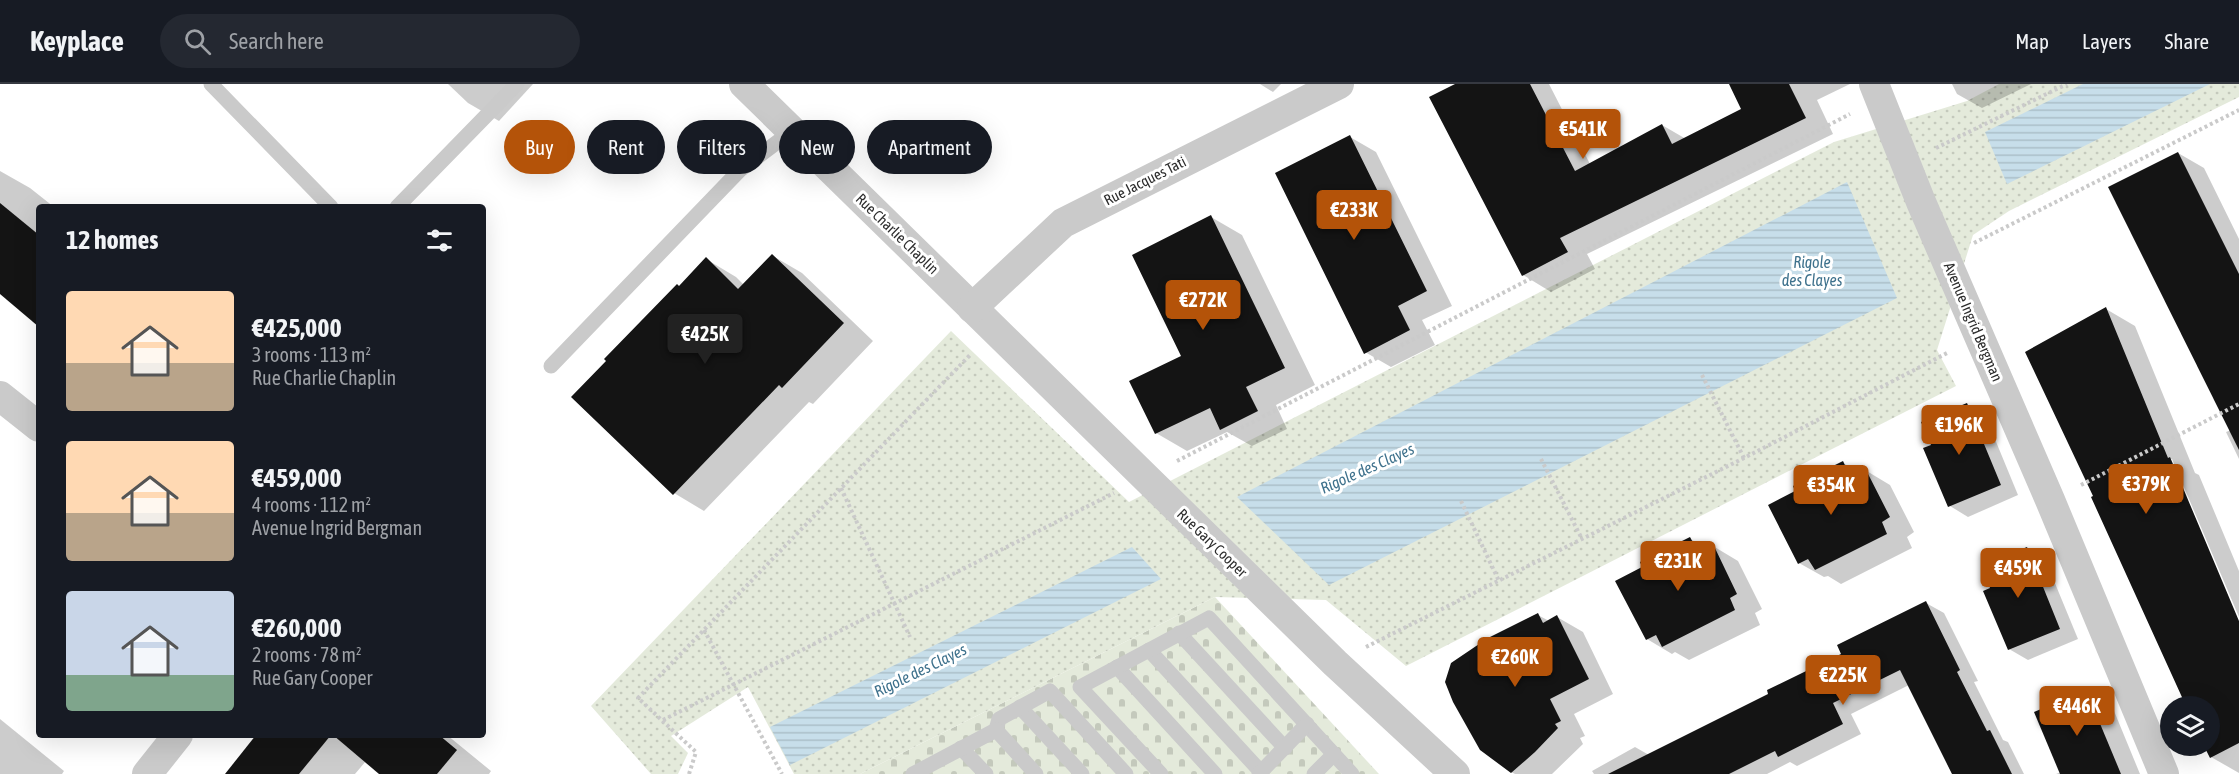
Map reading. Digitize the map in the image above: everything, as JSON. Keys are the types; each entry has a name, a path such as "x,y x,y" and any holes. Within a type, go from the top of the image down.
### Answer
{"street":[{"name":"Rue Charlie Chaplin","path":"744,84 781,120"},
{"name":"Rue Jacques Tati","path":"972,308 1063,223 1339,84"},
{"name":"Avenue Ingrid Bergman","path":"1877,91 1921,202 2050,500 2164,774"},
{"name":"Rue Charlie Chaplin","path":"836,174 972,308"},
{"name":"Rue Gary Cooper","path":"972,308 1335,663 1455,774"},
{"path":"0,396 36,425"},
{"path":"147,774 176,738"}],"lane":[{"path":"211,84 328,204"},
{"path":"400,204 517,84"},
{"path":"551,366 740,170 779,141"},
{"path":"1161,774 1080,687 1209,618 1352,774"},
{"path":"1179,633 1285,748"},
{"path":"1149,650 1260,773 1307,724"},
{"path":"1117,667 1215,774"},
{"path":"913,774 932,770 961,748 996,730 999,719 1050,690 1126,774"},
{"path":"1020,707 1082,774"},
{"path":"996,730 1036,774"},
{"path":"961,748 986,774"},
{"path":"1314,774 1334,754"}],"path":[{"path":"1906,163 2067,84"},
{"path":"663,720 1146,478 1877,91"},
{"path":"1945,257 2239,110"},
{"path":"689,774 696,752 638,698 995,330"},
{"path":"1335,663 1744,458 1978,337"},
{"path":"1702,375 1744,458"},
{"path":"2050,500 2239,404"},
{"path":"1541,459 1582,539"},
{"path":"841,488 910,637"},
{"path":"1461,501 1500,581"},
{"path":"704,630 782,774"}],"green space":[{"path":"1999,84 2239,84 2239,97 2009,211 1973,235 1937,350 1956,386 1406,666 1326,600 1215,597 860,774 794,774 748,687 671,736 688,753 678,774 651,774 591,706 951,331 1129,502 1834,142 1967,101"},
{"path":"1215,597 1379,774 860,774"}],"water":[{"path":"2083,84 2210,84 2007,184 1985,132"},
{"name":"Rigole des Clayes","path":"1847,182 1897,298 1329,585 1237,497"},
{"name":"Rigole des Clayes","path":"1132,547 1161,579 790,765 770,727"}],"building":[{"path":"1455,84 1530,84 1575,171 1662,124 1672,144 1741,109 1729,84 1789,84 1806,118 1560,238 1568,252 1522,276 1429,97"},
{"path":"1350,135 1427,291 1398,306 1410,330 1364,354 1275,173"},
{"path":"2178,152 2239,274 2239,450 2108,187"},
{"path":"0,203 36,233 36,324 0,294"},
{"path":"1211,215 1285,368 1246,387 1258,411 1220,430 1210,408 1155,434 1129,381 1181,356 1132,255"},
{"path":"772,254 844,323 782,388 779,385 673,495 571,397 606,361 604,359 706,257 738,289"},
{"path":"2106,307 2168,458 2170,457 2239,621 2239,743 2220,753 2220,696 2181,696 2091,497 2093,496 2025,352"},
{"path":"1967,403 2001,485 1948,507 1923,448 1931,445 1921,422"},
{"path":"1843,461 1850,476 1865,468 1890,517 1882,522 1887,534 1815,570 1808,559 1798,564 1768,505 1795,491 1793,486"},
{"path":"1690,537 1698,552 1713,544 1737,594 1730,598 1735,610 1662,647 1656,635 1646,640 1615,581 1642,567 1640,562"},
{"path":"2027,547 2060,629 2008,650 1983,591 1990,588 1981,565"},
{"path":"1926,601 1960,670 1957,672 2012,774 1952,774 1900,670 1833,703 1843,724 1778,757 1775,751 1729,774 1608,774 1768,694 1767,690 1841,654 1837,645"},
{"path":"1538,613 1543,623 1557,615 1589,679 1550,699 1561,721 1555,724 1558,728 1511,773 1480,750 1453,702 1445,682 1451,663 1488,638"},
{"path":"2086,690 2121,774 2060,774 2034,712"},
{"path":"254,738 329,738 299,774 225,774"},
{"path":"337,738 443,738 457,750 437,774 379,774"}]}
